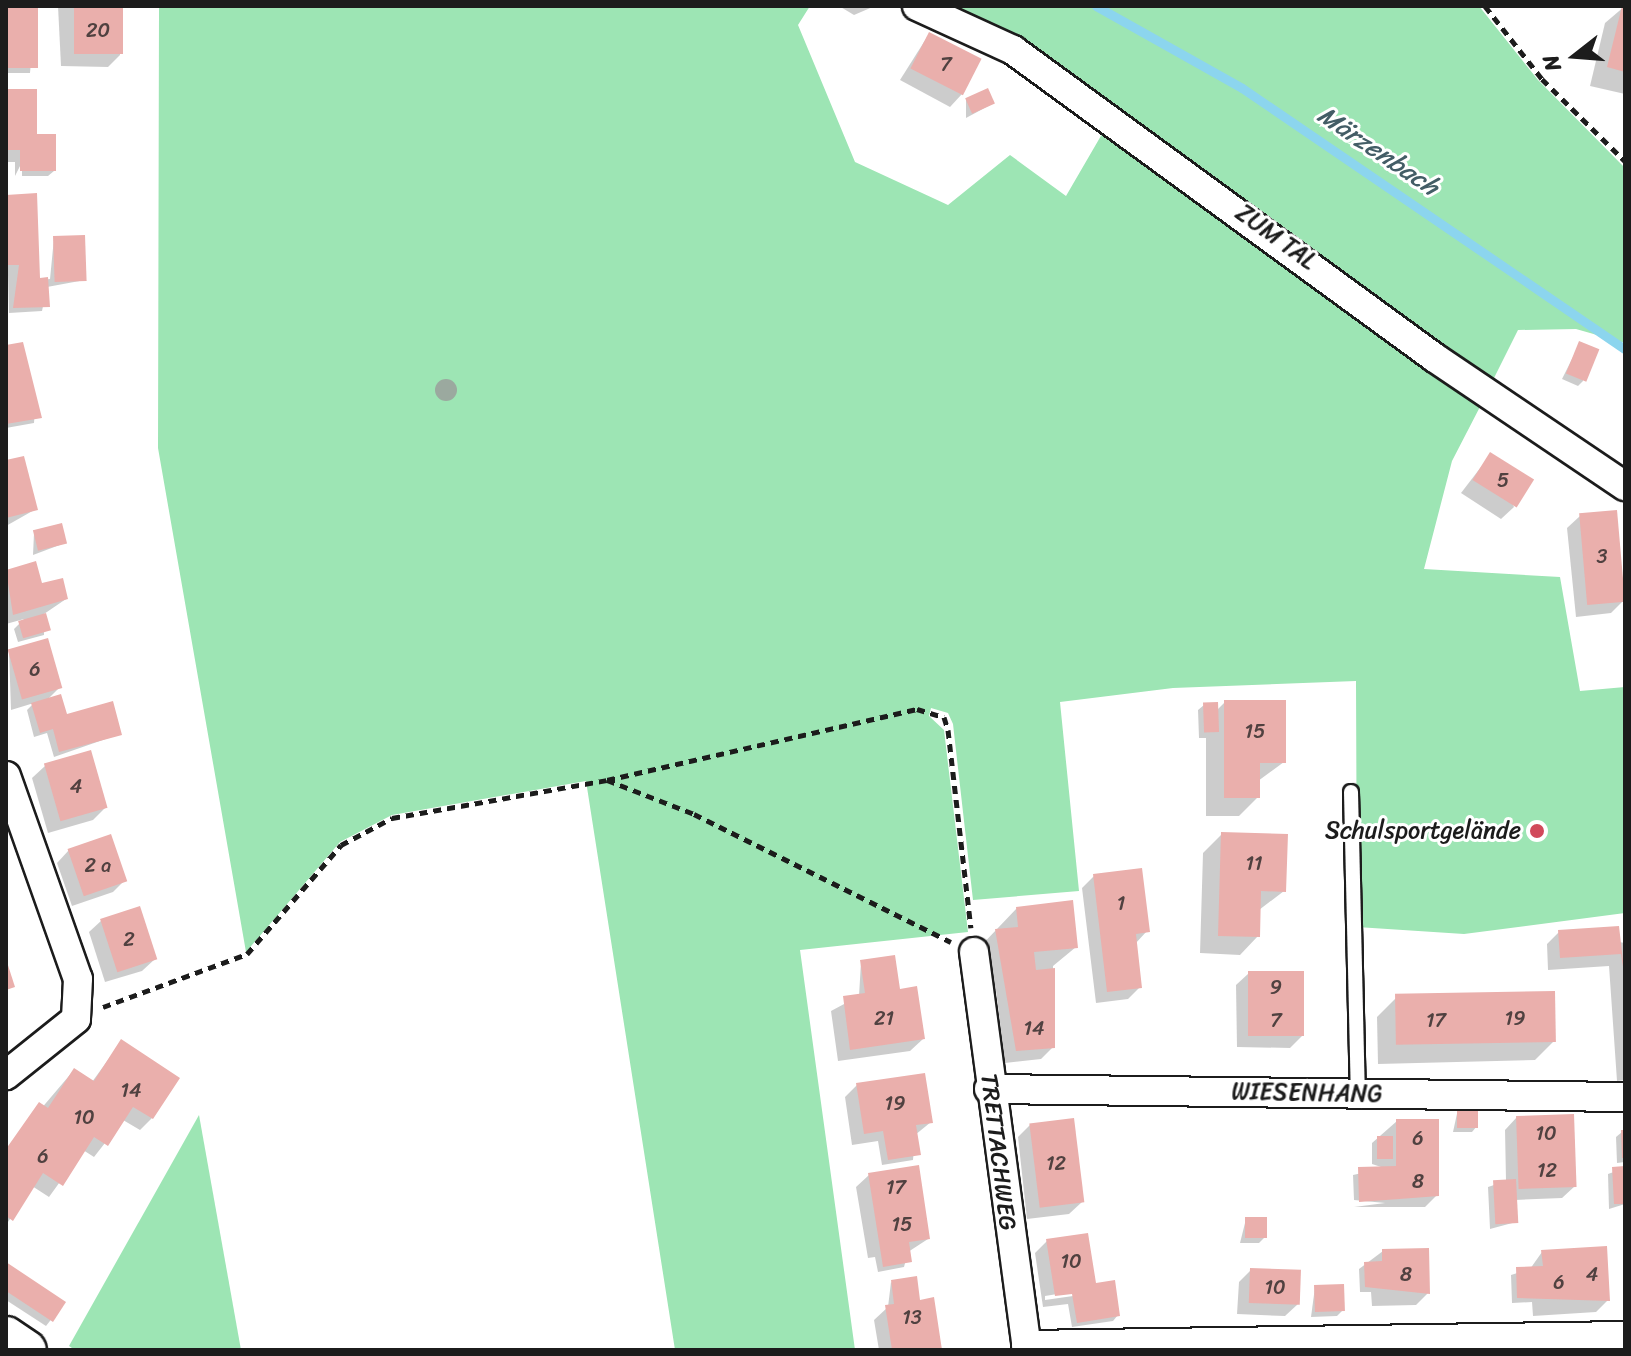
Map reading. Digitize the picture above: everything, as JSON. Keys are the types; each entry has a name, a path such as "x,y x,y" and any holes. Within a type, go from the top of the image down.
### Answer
{"main road":[{"path":"6,1336 27,1350"}],"street":[{"name":"ZUM TAL","path":"917,6 1026,59 1435,358 1625,486"},
{"path":"6,776 78,979 76,1019 6,1075"},
{"name":"TRETTACHWEG","path":"974,952 989,1089 1026,1348"},
{"name":"WIESENHANG","path":"989,1089 1625,1097"},
{"path":"1026,1348 1625,1336"}],"lane":[{"path":"1351,792 1358,1094"}],"path":[{"path":"1485,6 1542,79 1625,161"},
{"path":"76,1019 247,954 341,845 392,818 607,780 863,717 917,709 944,717 974,952"},
{"path":"607,780 694,814 974,952"}],"green space":[{"path":"159,6 810,6 798,25 855,162 948,205 1010,155 1066,196 1109,122 1483,401 1452,461 1424,569 1560,577 1580,691 1625,687 1625,913 1464,934 1357,927 1356,681 1173,688 1060,702 1079,891 973,900 953,724 948,713 931,708 929,716 944,730 968,932 800,950 855,1350 675,1350 586,781 392,815 340,842 246,952 158,448"},
{"path":"923,6 1479,6 1538,80 1625,168 1625,343 1576,329 1518,330 1488,390 1318,260"},
{"path":"199,1115 241,1350 75,1350 69,1346"}],"building":[{"path":"6,6 38,6 38,68 6,68"},
{"path":"74,6 123,6 123,54 74,54"},
{"path":"1622,6 1625,6 1625,72 1607,67"},
{"path":"929,32 982,59 963,95 910,69"},
{"path":"988,88 995,104 972,114 965,98"},
{"path":"6,89 37,89 37,134 56,134 56,171 20,171 20,150 6,150"},
{"path":"37,193 40,278 48,277 50,307 13,308 19,265 6,265 6,195"},
{"path":"85,235 87,281 55,282 53,236"},
{"path":"1579,341 1599,349 1586,382 1566,373"},
{"path":"23,342 42,418 6,424 6,345"},
{"path":"1490,452 1534,480 1517,508 1473,480"},
{"path":"24,456 38,510 6,518 6,460"},
{"path":"1617,510 1625,602 1587,605 1579,513"},
{"path":"62,523 67,543 38,551 33,530"},
{"path":"36,561 42,583 63,578 68,599 13,615 6,570"},
{"path":"46,613 51,630 23,638 18,621"},
{"path":"48,638 62,688 22,700 8,650"},
{"path":"61,694 67,714 113,701 122,735 59,752 53,729 40,733 31,703"},
{"path":"1224,700 1286,700 1286,763 1260,763 1260,798 1224,798"},
{"path":"1218,702 1219,732 1204,733 1203,703"},
{"path":"91,750 108,808 60,821 44,764"},
{"path":"1221,832 1288,834 1286,892 1261,891 1260,937 1218,936"},
{"path":"111,834 127,881 84,896 68,849"},
{"path":"1142,868 1150,932 1136,934 1142,988 1107,992 1093,874"},
{"path":"1073,900 1078,948 1034,952 1036,970 1055,968 1055,1048 1016,1051 995,929 1018,927 1016,907"},
{"path":"140,906 157,959 117,972 100,919"},
{"path":"1619,926 1625,979 1621,954 1560,958 1558,930"},
{"path":"895,955 900,989 917,986 925,1039 850,1050 843,996 865,993 860,960"},
{"path":"6,959 15,987 6,990"},
{"path":"1248,971 1304,971 1304,1036 1248,1036"},
{"path":"1555,991 1556,1042 1396,1045 1395,994"},
{"path":"121,1039 180,1078 153,1119 133,1107 108,1146 94,1137 63,1186 43,1173 13,1221 6,1216 6,1149 39,1102 48,1108 74,1068 94,1081"},
{"path":"925,1073 933,1123 916,1125 921,1155 888,1160 883,1131 864,1134 856,1083"},
{"path":"1457,1107 1478,1107 1478,1128 1457,1128"},
{"path":"1574,1114 1577,1187 1519,1189 1516,1116"},
{"path":"1074,1118 1084,1202 1040,1208 1029,1123"},
{"path":"1396,1119 1439,1119 1439,1196 1359,1202 1358,1167 1396,1166"},
{"path":"1621,1130 1625,1130 1625,1158 1622,1158"},
{"path":"1377,1136 1393,1136 1393,1159 1377,1159"},
{"path":"919,1165 930,1239 909,1242 912,1262 883,1267 868,1173"},
{"path":"1625,1166 1625,1204 1614,1204 1612,1167"},
{"path":"1516,1179 1518,1223 1495,1224 1493,1180"},
{"path":"1245,1217 1267,1217 1267,1238 1245,1238"},
{"path":"1088,1233 1096,1283 1115,1280 1120,1316 1077,1323 1072,1294 1055,1296 1046,1239"},
{"path":"1607,1246 1610,1301 1517,1298 1516,1267 1543,1266 1541,1250"},
{"path":"1429,1248 1430,1294 1365,1287 1364,1262 1382,1261 1382,1249"},
{"path":"6,1262 66,1302 53,1322 6,1291"},
{"path":"1250,1268 1301,1270 1300,1305 1249,1303"},
{"path":"917,1276 920,1300 934,1297 942,1350 892,1350 885,1305 894,1304 891,1280"},
{"path":"1344,1284 1345,1311 1315,1312 1314,1285"}],"waterway":[{"name":"Märzenbach","path":"1096,6 1242,88 1625,349"}],"place":[{"name":"Schulsportgelände","path":"1537,831"}]}
